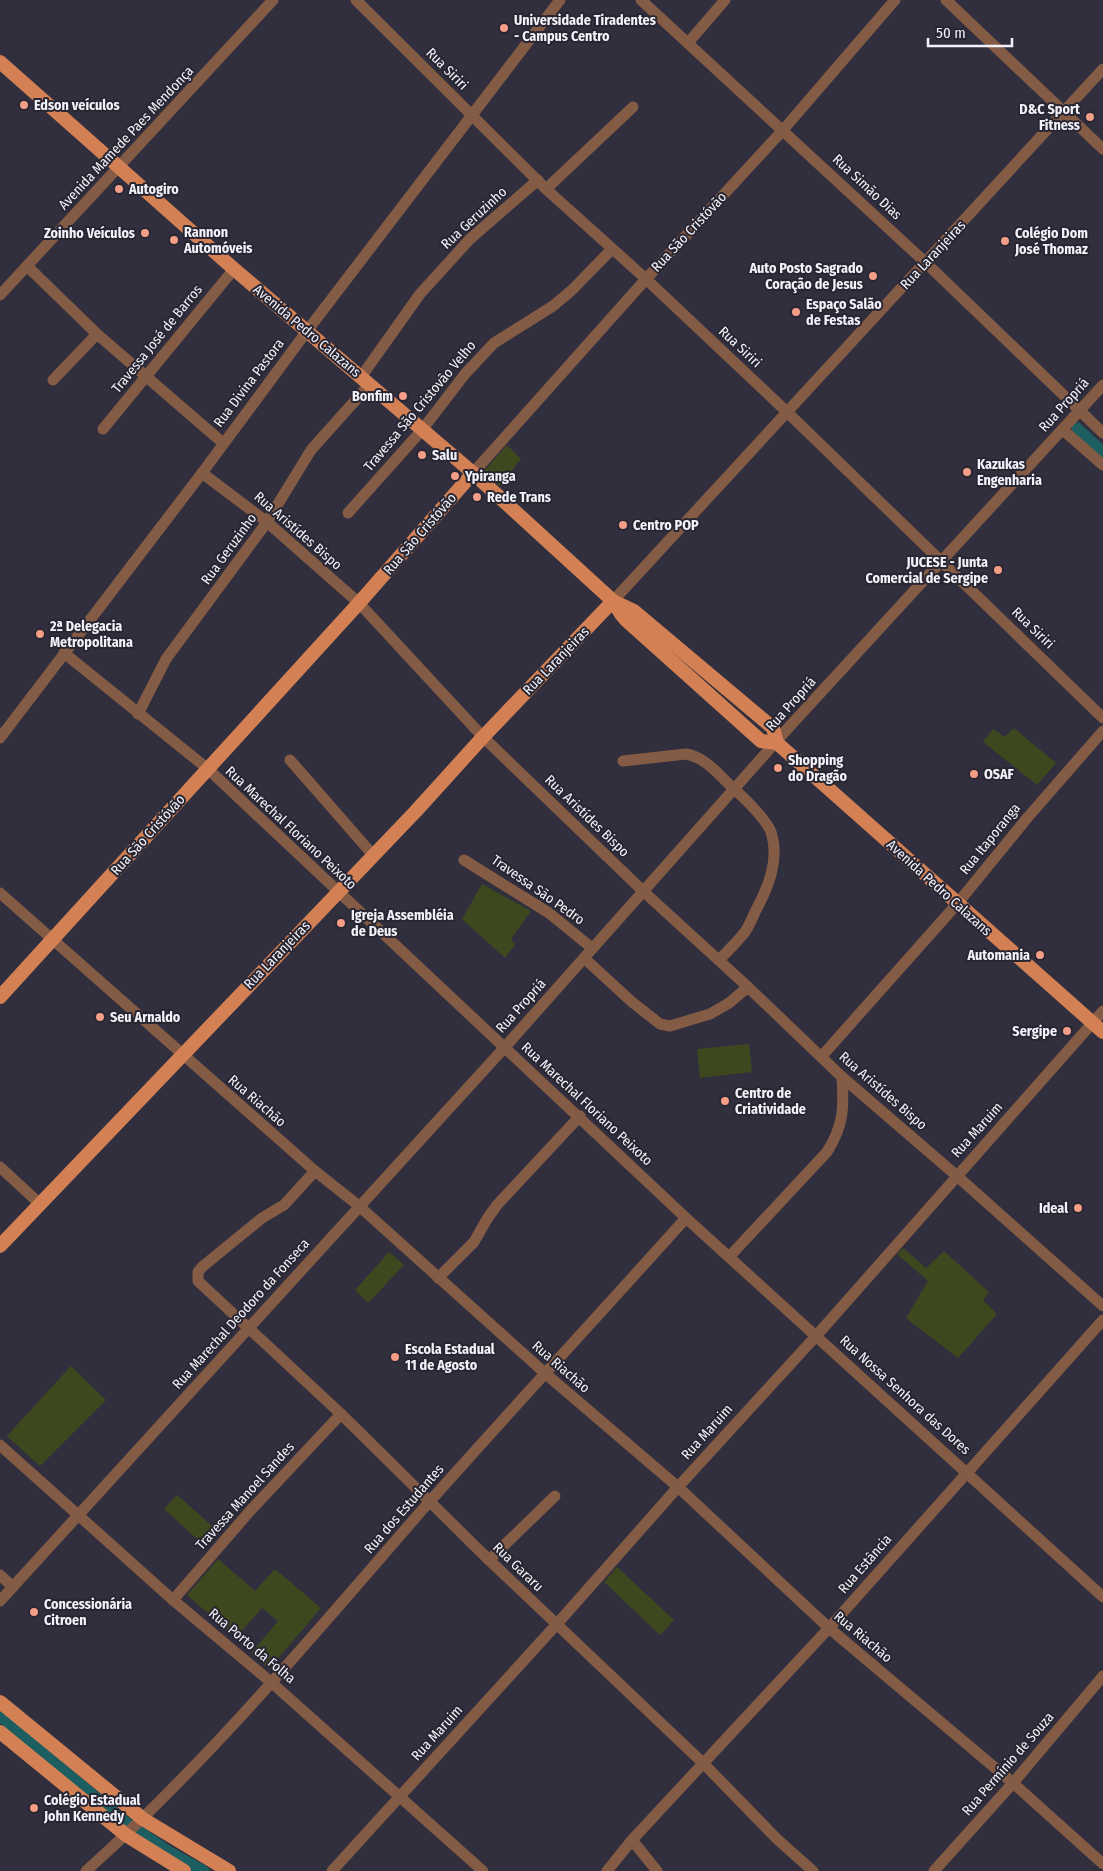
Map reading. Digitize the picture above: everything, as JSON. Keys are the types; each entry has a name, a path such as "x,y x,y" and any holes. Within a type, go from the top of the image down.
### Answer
{"main road":[{"name":"Avenida Pedro Calazans","path":"0,62 234,269 473,473 613,601 634,611 773,728 776,743 1098,1027"},
{"name":"Rua São Cristóvão","path":"0,997 359,604 473,473"},
{"name":"Rua Laranjeiras","path":"0,1246 416,811 483,737 613,601"},
{"path":"0,1702 142,1820 229,1871"},
{"path":"0,1732 126,1834 184,1871"}],"street":[{"name":"Avenida Mamede Paes Mendonça","path":"0,296 273,0"},
{"name":"Rua Siriri","path":"356,0 546,189 646,279 787,412 1103,718"},
{"name":"Rua Divina Pastora","path":"0,738 202,473 307,330 560,0"},
{"name":"Rua Simão Dias","path":"641,0 926,263 1103,433"},
{"path":"688,43 725,0"},
{"name":"Rua São Cristóvão","path":"473,473 646,279 783,130 895,0"},
{"path":"946,0 1103,149"},
{"name":"Rua Laranjeiras","path":"613,601 1103,69"},
{"path":"546,189 633,107"},
{"name":"Rua Geruzinho","path":"138,714 166,659 267,522 310,450 366,380 420,294 470,239 538,180"},
{"name":"Travessa São Cristovão Velho","path":"348,512 422,430 465,374 494,343 553,306 572,290 612,249"},
{"path":"27,266 97,334 223,443"},
{"name":"Travessa José de Barros","path":"103,429 234,269"},
{"path":"53,380 97,334"},
{"name":"Rua Propriá","path":"505,1047 941,560 1067,429 1079,411 1103,385"},
{"path":"1068,401 1070,413 1067,429 1103,465"},
{"name":"Rua Aristídes Bispo","path":"202,473 267,522 359,604 483,737 644,892 748,986 842,1077 1103,1306"},
{"name":"Rua Marechal Floriano Peixoto","path":"64,653 208,769 337,892 580,1116 686,1218"},
{"name":"Rua Itaporanga","path":"822,1057 957,904 1028,817 1103,731"},
{"path":"623,761 686,754 695,755 703,760 735,790 752,807 770,830 775,848 772,872 746,932 719,960"},
{"path":"290,760 373,855"},
{"name":"Travessa São Pedro","path":"464,860 549,913 592,948"},
{"name":"Rua Riachão","path":"0,893 315,1172 359,1206 546,1374 678,1487 829,1628 1013,1784 1103,1864"},
{"path":"584,958 632,1002 660,1024 670,1026 710,1014 729,1003 748,986"},
{"name":"Rua Maruim","path":"332,1871 817,1335 957,1176 1098,1027 1103,1011"},
{"name":"Rua Marechal Deodoro da Fonseca","path":"0,1601 505,1047"},
{"path":"730,1256 827,1152 836,1137 844,1107 842,1077"},
{"path":"438,1278 474,1242 497,1205 580,1116"},
{"path":"0,1167 40,1204"},
{"name":"Rua Gararu","path":"315,1172 284,1205 262,1218 202,1267 197,1276 198,1281 341,1414 488,1560 704,1764 777,1839 813,1871"},
{"name":"Rua Nossa Senhora das Dores","path":"686,1218 1103,1596"},
{"name":"Rua dos Estudantes","path":"126,1834 142,1820 272,1683 430,1502 686,1218"},
{"name":"Rua Estância","path":"607,1871 632,1840 829,1628 1103,1320"},
{"name":"Travessa Manoel Sandes","path":"173,1600 250,1511 341,1414"},
{"name":"Rua Porto da Folha","path":"0,1445 173,1600 272,1683 483,1871"},
{"path":"488,1560 554,1496"},
{"path":"0,1575 13,1587"},
{"name":"Rua Permínio de Souza","path":"934,1871 1013,1784 1103,1676"},
{"path":"86,1871 126,1834"},
{"path":"632,1840 657,1871"},
{"path":"160,1857 171,1871"}],"green space":[{"path":"507,445 521,459 500,486 484,471"},
{"path":"1014,728 1056,763 1037,785 983,742 993,729 1005,737"},
{"path":"482,884 531,911 511,939 515,945 505,958 462,919"},
{"path":"749,1044 752,1072 700,1078 697,1049"},
{"path":"903,1248 926,1268 944,1251 989,1292 983,1300 997,1314 958,1358 906,1318 928,1281 897,1254"},
{"path":"389,1252 404,1265 368,1303 355,1290"},
{"path":"71,1366 106,1400 40,1466 7,1436"},
{"path":"177,1495 219,1532 204,1545 164,1509"},
{"path":"218,1559 255,1591 275,1569 321,1608 269,1669 251,1653 278,1621 262,1608 236,1637 187,1595"},
{"path":"617,1567 674,1620 660,1635 604,1582"}],"waterway":[{"path":"1077,428 1103,452"},
{"path":"0,1716 123,1820 168,1851 204,1871"}],"place":[{"name":"Universidade Tiradentes - Campus Centro","path":"504,28"},
{"name":"Edson veículos","path":"24,105"},
{"name":"D&C Sport Fitness","path":"1090,117"},
{"name":"Autogiro","path":"119,189"},
{"name":"Zoinho Veículos","path":"145,233"},
{"name":"Rannon Automóveis","path":"174,240"},
{"name":"Colégio Dom José Thomaz","path":"1005,241"},
{"name":"Auto Posto Sagrado Coração de Jesus","path":"873,276"},
{"name":"Espaço Salão de Festas","path":"796,312"},
{"name":"Bonfim","path":"403,396"},
{"name":"Salu","path":"422,455"},
{"name":"Kazukas Engenharia","path":"967,472"},
{"name":"Ypiranga","path":"455,476"},
{"name":"Rede Trans","path":"477,497"},
{"name":"Centro POP","path":"623,525"},
{"name":"JUCESE - Junta Comercial de Sergipe","path":"998,570"},
{"name":"2ª Delegacia Metropolitana","path":"40,634"},
{"name":"Shopping do Dragão","path":"778,768"},
{"name":"OSAF","path":"974,774"},
{"name":"Igreja Assembléia de Deus","path":"341,923"},
{"name":"Automania","path":"1040,955"},
{"name":"Seu Arnaldo","path":"100,1017"},
{"name":"Sergipe","path":"1067,1031"},
{"name":"Centro de Criatividade","path":"725,1101"},
{"name":"Ideal","path":"1078,1208"},
{"name":"Escola Estadual 11 de Agosto","path":"395,1357"},
{"name":"Concessionária Citroen","path":"34,1612"},
{"name":"Colégio Estadual John Kennedy","path":"34,1808"}]}
